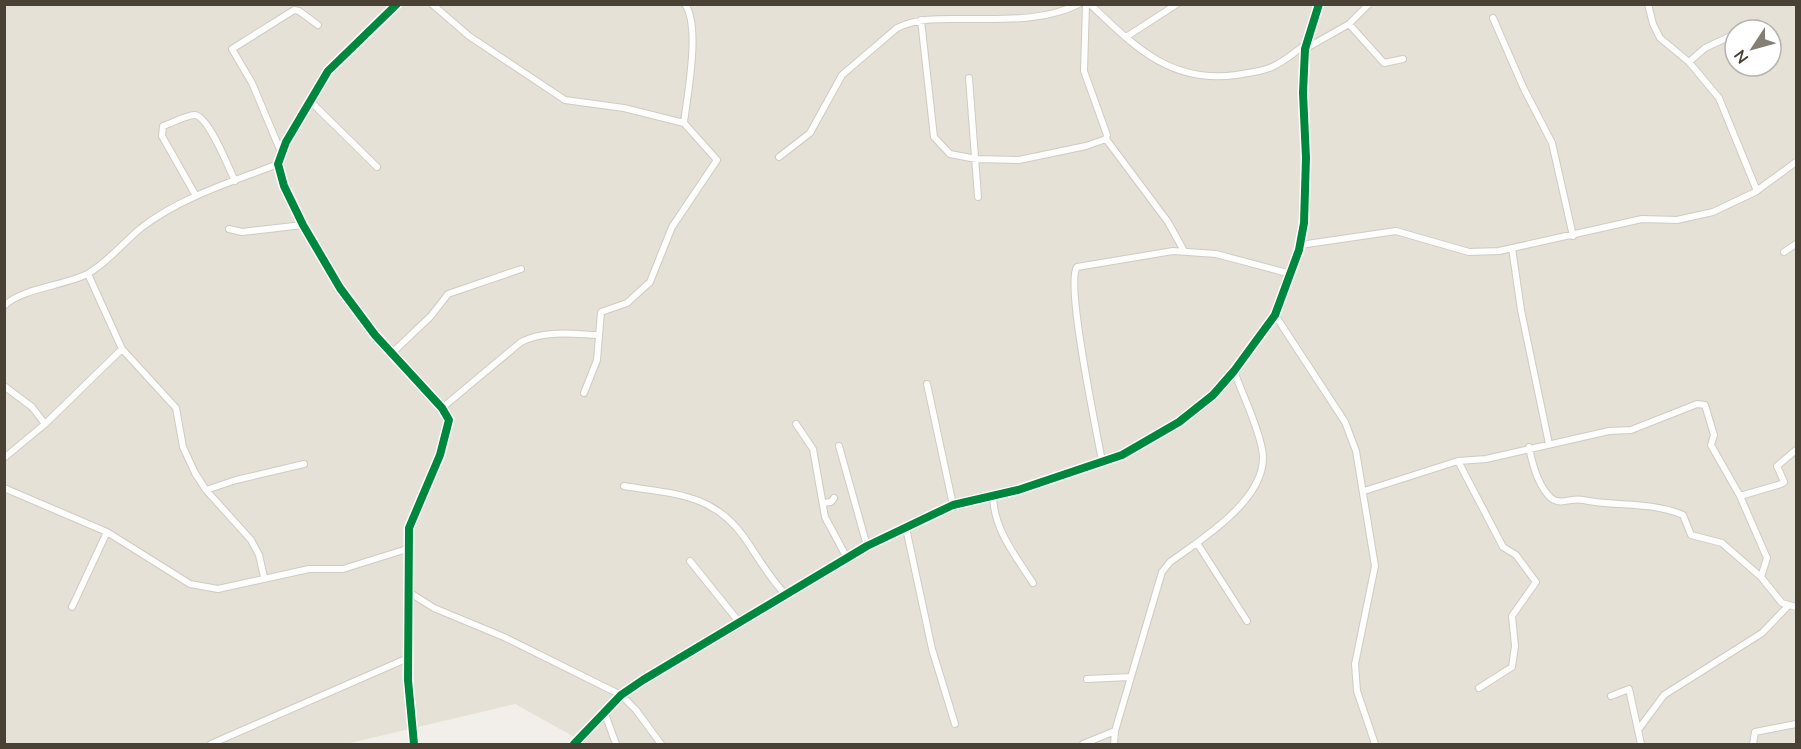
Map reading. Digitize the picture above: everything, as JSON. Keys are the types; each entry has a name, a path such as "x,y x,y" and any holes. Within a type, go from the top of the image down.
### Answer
{"street":[{"path":"397,4 328,71 281,152 278,164 284,186 303,225 340,288 375,335 442,408 449,420 447,436 409,528 407,549 408,658 410,723 414,744"},
{"path":"432,4 469,36 565,100 624,108 684,123 717,158 716,165 672,227 650,282 627,303 601,312 597,335 597,360 584,393"},
{"path":"684,123 692,44 691,22 685,4"},
{"path":"778,157 810,133 842,75 897,28 921,20 1039,18 1079,4"},
{"path":"1088,4 1126,37 1174,70 1206,76 1263,70 1279,64 1305,47 1349,24 1369,4"},
{"path":"1088,4 1084,71 1107,135 1106,139 1168,222 1184,251"},
{"path":"1126,37 1178,4"},
{"path":"574,744 621,695 867,546 953,505 1018,490 1122,455 1179,422 1213,395 1275,315 1300,245 1304,223 1306,158 1303,93 1305,47 1319,4"},
{"path":"1648,4 1653,24 1660,38 1689,62 1719,98 1757,191"},
{"path":"281,152 248,75 232,49 294,10 299,11 318,25"},
{"path":"1493,18 1524,88 1552,143 1574,236"},
{"path":"921,20 934,137 950,154 976,159 1019,160 1086,146 1106,139"},
{"path":"1349,24 1384,63 1403,59"},
{"path":"1689,62 1705,48 1723,40"},
{"path":"969,78 978,197"},
{"path":"310,101 378,167"},
{"path":"196,196 162,136 163,126 193,115 201,118 212,133 235,181"},
{"path":"1300,245 1396,231 1469,252 1512,248 1642,219 1689,219 1713,212 1757,191 1797,162"},
{"path":"5,304 57,282 88,274 142,227 196,196 278,164"},
{"path":"229,229 242,232 303,225"},
{"path":"1784,252 1797,244"},
{"path":"1512,248 1521,310 1549,444"},
{"path":"1102,461 1079,327 1074,271 1083,264 1184,251 1216,254 1291,274"},
{"path":"392,353 431,316 448,294 521,269"},
{"path":"88,274 122,349 176,408 183,447 206,490 250,540 259,555 264,577"},
{"path":"1275,315 1345,422 1356,451 1375,566 1355,664 1357,691 1375,744"},
{"path":"442,408 521,342 533,336 597,335"},
{"path":"4,458 45,424 122,349"},
{"path":"1114,744 1115,731 1130,677 1162,572 1170,562 1231,516 1250,495 1263,462 1262,450 1234,370"},
{"path":"927,384 953,505"},
{"path":"4,386 32,407 45,424"},
{"path":"1364,491 1458,461 1486,459 1529,447 1609,430 1631,430 1697,404 1705,405 1714,435 1711,445 1740,496 1767,558 1761,577"},
{"path":"796,424 813,449 825,518 847,558"},
{"path":"839,446 867,546"},
{"path":"1529,447 1533,468 1550,497 1562,502 1581,499 1593,504 1616,502 1665,507 1683,515 1691,535 1703,536 1730,548 1734,556 1761,577 1775,595 1788,606 1797,607"},
{"path":"1740,496 1784,482 1777,466 1797,450"},
{"path":"1458,461 1503,547 1516,555 1536,582 1512,616 1515,645 1512,667 1479,688"},
{"path":"206,490 236,480 304,464"},
{"path":"624,486 689,496 705,501 717,509 745,537 764,570 785,594"},
{"path":"4,488 107,532 190,584 218,589 264,577 309,569 343,569 407,549"},
{"path":"993,496 995,518 1004,539 1033,583"},
{"path":"823,503 831,502 834,498"},
{"path":"906,528 932,649 955,724"},
{"path":"72,607 107,532"},
{"path":"1197,543 1247,621"},
{"path":"690,561 739,622"},
{"path":"407,591 434,608 504,637 621,695 636,710 661,744"},
{"path":"1638,730 1664,695 1762,633 1788,606"},
{"path":"211,744 408,658"},
{"path":"1087,679 1130,677"},
{"path":"1611,696 1629,688 1641,744"},
{"path":"605,714 616,744"},
{"path":"1753,744 1755,732 1797,724"},
{"path":"1083,744 1115,731"}],"shaded area":[{"path":"4,5 1796,5 1796,744 587,744 515,704 346,744 5,744"}],"cycle path":[{"path":"397,4 328,71 286,142 278,164 284,186 303,225 340,288 375,335 442,408 449,420 440,455 409,528 408,680 414,744"},
{"path":"574,744 621,695 643,680 867,546 953,505 1018,490 1122,455 1179,422 1213,395 1234,371 1275,315 1299,250 1304,223 1306,158 1303,93 1305,49 1319,4"}]}
